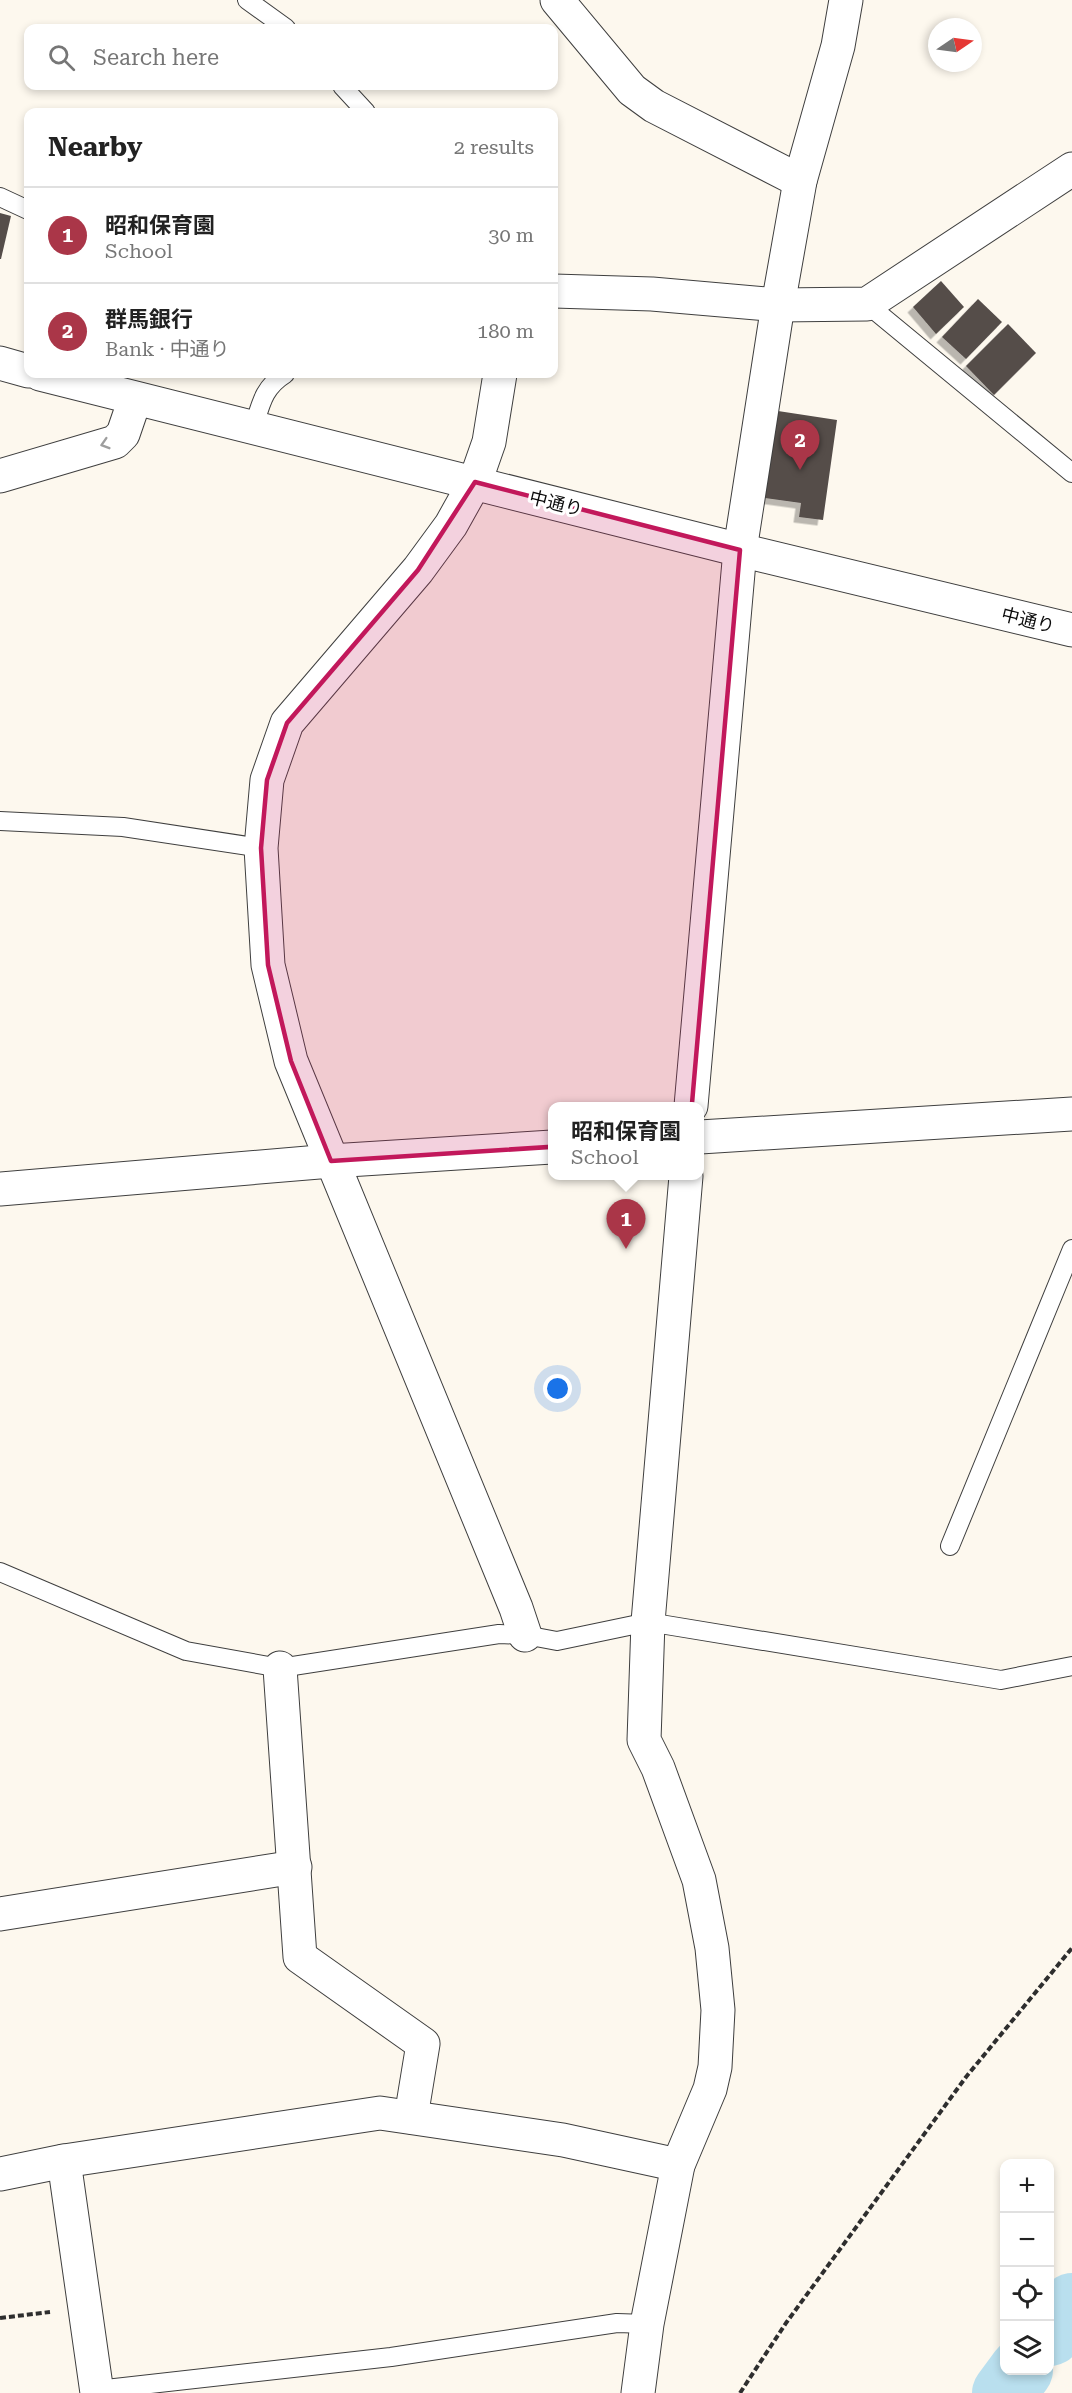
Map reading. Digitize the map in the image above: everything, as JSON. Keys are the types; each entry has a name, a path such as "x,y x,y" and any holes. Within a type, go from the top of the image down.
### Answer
{"street":[{"path":"556,0 632,90 654,106 777,171 801,181"},
{"path":"692,1102 740,550 778,305 801,181 838,46 846,0"},
{"path":"558,291 652,294 778,305 867,304 1072,169"},
{"path":"0,363 24,369"},
{"name":"中通り","path":"55,378 254,426 740,550 1072,630"},
{"path":"499,378 489,442 475,483 452,525 418,570 287,723 267,780 261,848 268,965 291,1061 516,1608 525,1635"},
{"path":"0,476 115,442 123,434 135,399"},
{"path":"704,1137 1072,1114"},
{"path":"0,1189 331,1161 548,1147"},
{"path":"638,2393 647,2325 678,2166 710,2089 715,2067 718,2010 712,1948 699,1880 658,1768 644,1740 648,1622 686,1180"},
{"path":"280,1668 300,1957 423,2044 411,2117"},
{"path":"0,1914 295,1867"},
{"path":"0,2174 64,2160 380,2113 563,2140 678,2166"},
{"path":"64,2160 97,2392"}],"lane":[{"path":"247,0 280,24"},
{"path":"346,90 362,108"},
{"path":"0,197 24,208"},
{"path":"867,304 1072,473"},
{"path":"254,426 265,391 278,378"},
{"path":"0,821 123,827 261,848"},
{"path":"950,1546 1072,1249"},
{"path":"0,1572 186,1651 280,1668 499,1634 525,1635 557,1641 648,1622 1001,1680 1072,1665"},
{"path":"97,2392 391,2357 617,2323 647,2325"}],"path":[{"path":"740,2393 786,2323 966,2077 1072,1948"},
{"path":"0,2318 86,2308"}],"highlighted area":[{"path":"475,482 740,550 689,1138 331,1161 291,1061 268,965 261,848 267,780 287,723 418,570"}],"building":[{"path":"0,213 11,216 1,259 0,259"},
{"path":"941,281 964,307 936,334 913,307"},
{"path":"978,299 1002,322 966,359 942,337"},
{"path":"1008,324 1036,353 994,395 966,366"},
{"path":"778,411 837,420 823,520 799,517 801,503 765,498"}],"waterway":[{"path":"1054,2329 1072,2305"},
{"path":"1004,2393 1017,2375"}],"place":[{"name":"群馬銀行","path":"800,470"},
{"name":"昭和保育園","path":"626,1249"}]}
